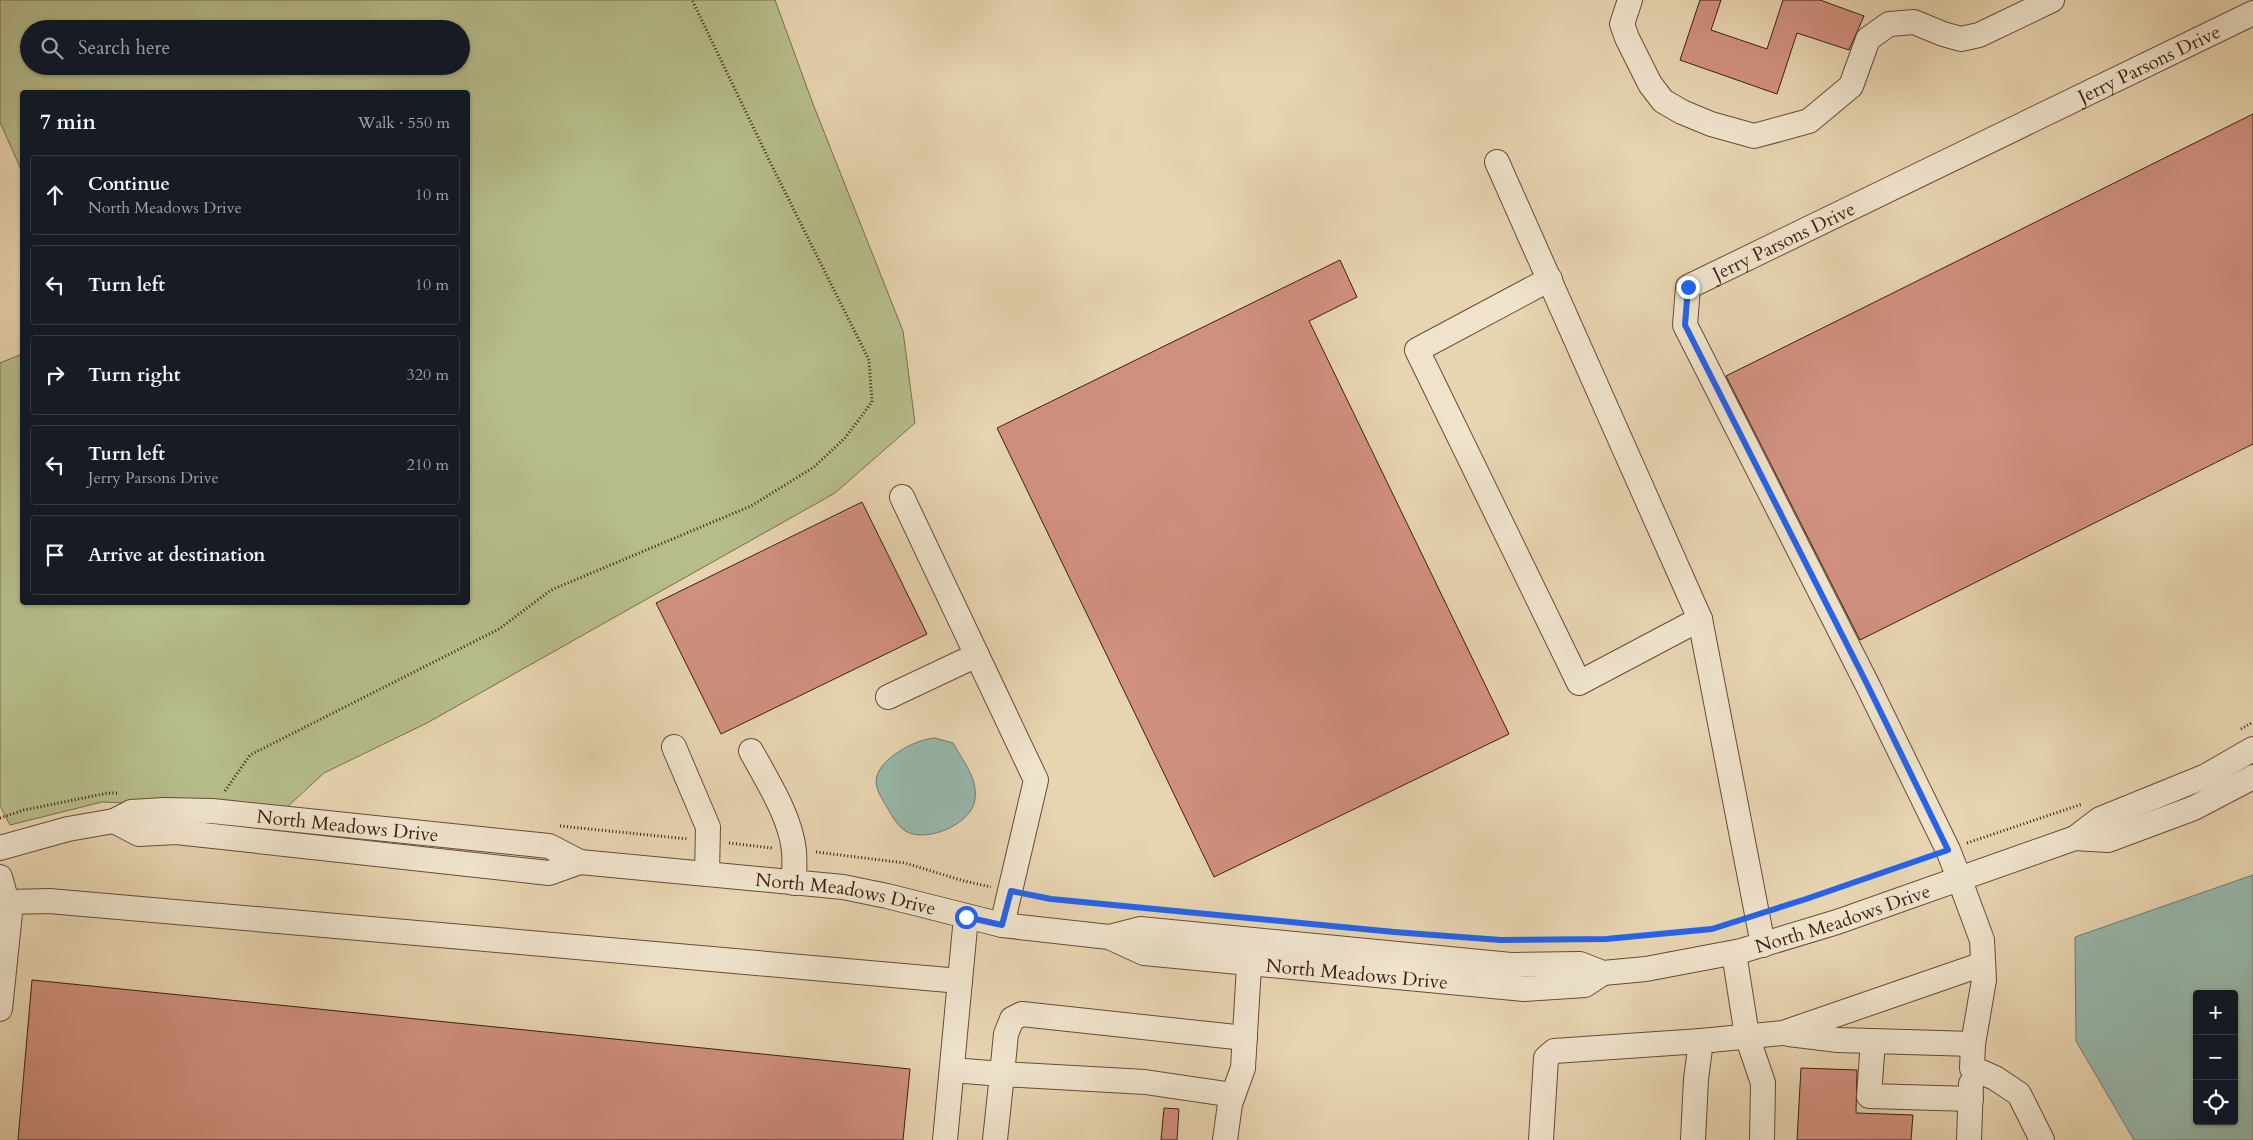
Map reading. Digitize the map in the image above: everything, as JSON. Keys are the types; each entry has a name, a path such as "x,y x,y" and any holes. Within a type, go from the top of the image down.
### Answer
{"street":[{"path":"1630,0 1622,24 1650,84 1663,101 1682,112 1711,124 1754,136 1809,122 1851,86 1868,39 1889,24 1914,22 1961,39 1979,35 2052,0"},
{"name":"Jerry Parsons Drive","path":"1969,1140 1973,1044 1984,980 1982,940 1948,850 1867,684 1685,325 1688,287 2253,13"},
{"path":"1497,162 1700,619 1763,945"},
{"path":"1550,280 1417,350 1579,683 1700,619"},
{"path":"902,497 1036,780 1002,925"},
{"path":"888,697 977,654"},
{"path":"674,747 704,813 709,841 707,874"},
{"name":"North Meadows Drive","path":"1109,937 1140,929 1511,965 1580,964 1603,973 1646,969 1734,953 1763,945 1837,922 2075,838 2100,820 2206,776 2253,749"},
{"path":"751,751 778,802 794,850 794,883"},
{"name":"North Meadows Drive","path":"2075,838 2108,840 2194,808 2253,777"},
{"name":"North Meadows Drive","path":"0,848 68,829 114,821 131,812 212,811 549,846 580,862 843,888 887,896 1002,925 1109,937 1144,953 1524,989 1585,985 1603,973"},
{"path":"0,877 10,913 0,1009"},
{"path":"7,902 49,901 310,925 691,955 960,981"},
{"path":"945,1140 966,917"},
{"path":"1224,1140 1233,1095 1243,1068 1251,940"},
{"path":"1734,953 1747,1036 1763,1083 1762,1140"},
{"path":"1783,1033 1984,964"},
{"path":"995,1140 1006,1034 1012,1019 1022,1014 1245,1038"},
{"path":"1541,1140 1546,1058 1554,1051 1783,1033 1838,1040 1973,1044"},
{"path":"1873,1040 1869,1096 1971,1099"},
{"path":"1693,1140 1700,1041"},
{"path":"1972,1068 1995,1078 2019,1094 2042,1140"},
{"path":"952,1070 1145,1082 1233,1095"}],"path":[{"path":"234,794 224,794 250,755 499,629 552,590 751,506 814,467 845,438 872,402 868,360 692,0"},
{"path":"2238,730 2253,722"},
{"path":"0,818 24,810 108,793 118,793"},
{"path":"1491,939 1606,939 1712,929 2090,801"},
{"path":"551,825 905,863 964,881 1051,899 1139,908"}],"green space":[{"path":"0,0 775,0 813,104 903,331 915,423 835,493 427,723 324,773 285,809 102,802 10,825 0,806 0,363 20,355 20,605 470,605 470,90 20,90 20,167 0,122"}],"water":[{"path":"935,738 953,743 972,777 975,799 972,808 957,824 935,833 913,834 899,826 880,795 876,781 878,773 890,758 908,746"},
{"path":"2253,875 2253,1140 2134,1140 2076,1041 2075,937"}],"building":[{"path":"1700,0 1721,0 1711,30 1767,49 1783,0 1820,0 1864,16 1849,50 1797,33 1777,94 1680,60"},
{"path":"2253,114 2253,444 1860,640 1726,376"},
{"path":"1340,260 1357,297 1309,321 1509,734 1214,877 997,428"},
{"path":"862,502 927,634 721,734 656,603"},
{"path":"32,980 910,1069 903,1140 18,1140"},
{"path":"1801,1068 1857,1070 1856,1113 1913,1115 1911,1140 1797,1140"},
{"path":"1164,1108 1179,1109 1177,1140 1161,1140"}],"route":[{"path":"966,917 1002,925 1011,891 1051,899 1394,932 1501,940 1606,939 1712,929 1948,850 1867,684 1685,325 1688,287"}]}
